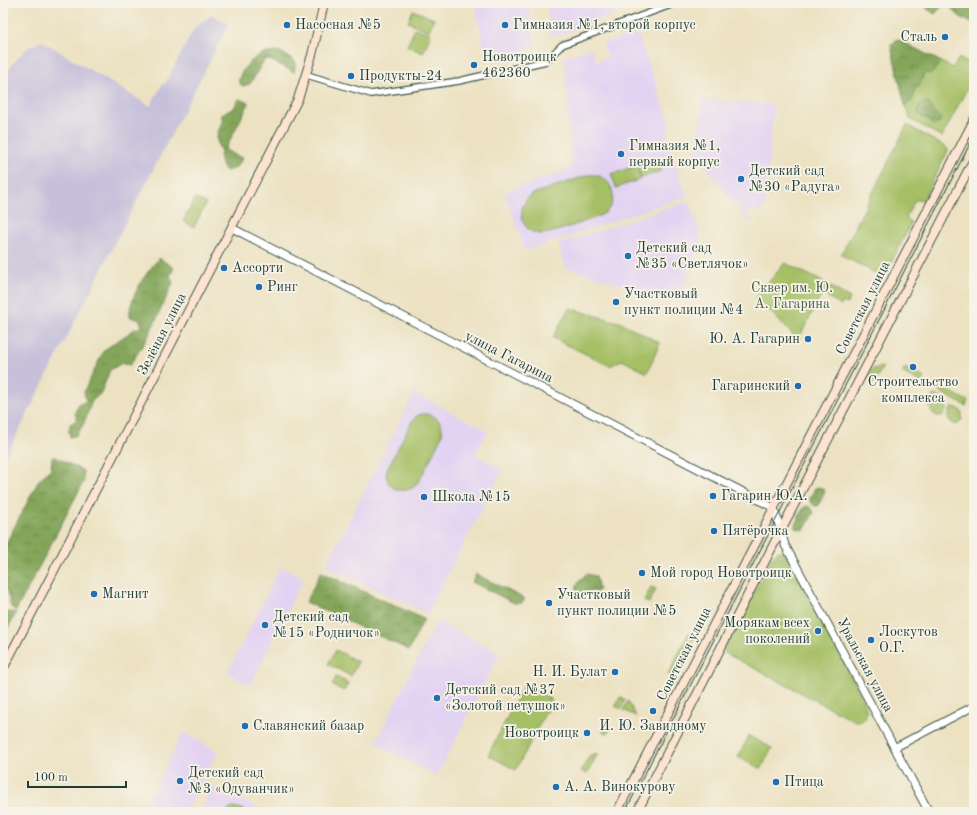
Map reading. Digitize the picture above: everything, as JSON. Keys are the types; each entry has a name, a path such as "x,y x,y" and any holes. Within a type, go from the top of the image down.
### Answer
{"main road":[{"name":"Зелёная улица","path":"3,669 298,99 307,75 324,3"},
{"name":"Советская улица","path":"617,812 974,120"},
{"name":"Советская улица","path":"637,812 781,530 974,159"}],"street":[{"path":"307,75 371,94 459,81 546,61 562,45 676,3"},
{"name":"улица Гагарина","path":"232,228 774,508"},
{"path":"774,508 781,530"},
{"name":"Уральская улица","path":"781,530 788,550 929,812"},
{"path":"894,748 974,706"}],"shaded area":[{"name":"Гимназия №1, второй корпус","path":"475,3 528,3 535,47 486,59"},
{"path":"547,3 623,3 623,10 562,34 549,35"},
{"path":"212,15 229,24 3,462 3,80 14,62 26,49 42,41 150,106 163,83 165,84 195,27"},
{"name":"Гимназия №1, первый корпус","path":"637,32 669,121 666,139 687,196 525,251 505,192 572,168 564,57 592,48 596,61 608,57 603,44"},
{"name":"Детский сад №30 «Радуга»","path":"702,99 774,105 765,205 759,213 755,208 747,214 752,220 749,222 696,154"},
{"name":"Детский сад №35 «Светлячок»","path":"689,201 701,237 679,301 566,268 558,244"},
{"name":"Школа №15","path":"414,393 488,431 475,455 503,469 427,613 326,566"},
{"name":"Детский сад №15 «Родничок»","path":"281,566 304,578 250,685 227,673"},
{"name":"Детский сад №37 «Золотой петушок»","path":"437,621 500,653 437,776 375,743"},
{"name":"Детский сад №3 «Одуванчик»","path":"183,732 218,751 186,812 143,812"},
{"path":"213,786 267,812 200,812"}],"green space":[{"path":"925,3 974,3 974,16 971,22 967,21 958,15 949,5 943,5 935,14 927,9"},
{"path":"413,10 434,19 429,31 408,22"},
{"path":"415,28 431,34 423,53 407,46"},
{"path":"897,39 953,68 959,58 974,66 974,75 942,137 910,119 905,105 891,45"},
{"path":"897,39 941,62 931,74 925,72 919,86 914,90 912,101 905,105 891,45"},
{"path":"281,52 296,62 294,72 265,59 250,84 243,86 239,83 239,79 244,69 256,57 264,53"},
{"path":"239,99 249,103 225,150 242,158 236,167 226,171 220,162 221,152 217,136 223,121 221,115 228,110 233,109"},
{"path":"925,102 929,103 933,112 941,118 939,123 934,125 927,118 924,118 918,114 919,105"},
{"path":"907,125 947,148 948,151 923,200 915,200 906,217 911,223 887,271 883,275 879,275 841,255"},
{"path":"657,161 661,171 641,178 638,168"},
{"path":"636,166 641,179 616,188 611,174"},
{"path":"588,175 596,175 602,178 608,182 611,187 613,200 605,213 573,226 545,234 532,232 527,228 523,222 522,209 529,197 535,193"},
{"path":"195,198 206,203 194,227 183,221"},
{"path":"159,258 174,268 170,276 173,283 148,337 130,365 122,363 110,370 101,393 92,401 84,423 77,435 70,437 70,424 77,420 75,413 78,405 86,401 84,392 104,350 135,329 142,327 140,320 130,317 130,310 139,286"},
{"name":"Сквер им. Ю. А. Гагарина","path":"785,263 827,284 798,340 756,297"},
{"path":"829,286 850,298 847,304 843,302 841,306 824,294"},
{"path":"569,308 622,323 660,343 647,373 622,360 610,366 553,338"},
{"path":"883,367 874,383 868,377 872,369"},
{"path":"905,368 925,378 922,383 902,372"},
{"path":"939,386 968,401 966,406 936,390"},
{"path":"935,395 944,400 946,411 942,416 937,416 934,414 929,406 932,396"},
{"path":"955,407 962,413 962,420 958,424 954,424 948,418 951,408"},
{"path":"424,414 435,417 438,420 442,427 442,435 425,470 415,486 410,489 399,490 388,482 386,477 387,469 412,421 418,415"},
{"path":"52,457 56,457 83,471 84,481 16,611 11,607 7,590 3,588 3,549 39,480 51,468"},
{"path":"819,487 825,492 818,506 815,506 810,502 810,498 815,488"},
{"path":"807,506 814,512 803,530 796,528 795,524 803,508"},
{"path":"779,551 785,553 864,701 867,711 863,719 855,721 725,653 724,649 773,556"},
{"path":"321,572 424,619 409,650 306,602"},
{"path":"476,574 525,599 522,603 514,603 472,582"},
{"path":"586,574 596,576 599,590 596,593 592,591 582,597 577,596 576,590 578,584"},
{"path":"651,587 656,589 649,603 644,601"},
{"path":"5,613 16,613 3,637 3,619"},
{"path":"689,633 695,637 695,640 693,640 690,646 691,650 680,672 668,675"},
{"path":"336,650 358,662 351,676 328,664"},
{"path":"336,677 348,683 344,691 332,685"},
{"path":"524,685 552,700 516,770 488,755"},
{"path":"620,697 625,700 621,709 615,706"},
{"path":"628,701 636,716 623,710"},
{"path":"608,720 610,728 608,734 602,731"},
{"path":"749,736 772,748 761,769 738,757"},
{"path":"598,753 587,774 581,771 590,755"},
{"path":"232,808 239,808 248,812 226,812"}],"tram line":[{"path":"625,812 974,136"}],"place":[{"name":"Насосная №5","path":"287,25"},
{"name":"Гимназия №1, второй корпус","path":"505,25"},
{"name":"Сталь","path":"945,37"},
{"name":"Новотроицк 462360","path":"474,65"},
{"name":"Продукты-24","path":"351,76"},
{"name":"Гимназия №1, первый корпус","path":"621,154"},
{"name":"Детский сад №30 «Радуга»","path":"741,179"},
{"name":"Детский сад №35 «Светлячок»","path":"628,256"},
{"name":"Ассорти","path":"224,268"},
{"name":"Ринг","path":"259,287"},
{"name":"Участковый пункт полиции №4","path":"616,302"},
{"name":"Ю. А. Гагарин","path":"808,339"},
{"name":"Строительство комплекса","path":"913,367"},
{"name":"Гагаринский","path":"798,386"},
{"name":"Гагарин Ю.А.","path":"713,496"},
{"name":"Школа №15","path":"424,497"},
{"name":"Пятёрочка","path":"714,531"},
{"name":"Мой город Новотроицк","path":"642,573"},
{"name":"Магнит","path":"94,594"},
{"name":"Участковый пункт полиции №5","path":"549,603"},
{"name":"Детский сад №15 «Родничок»","path":"265,625"},
{"name":"Морякам всех поколений","path":"818,631"},
{"name":"Лоскутов О.Г.","path":"871,640"},
{"name":"Н. И. Булат","path":"615,672"},
{"name":"Детский сад №37 «Золотой петушок»","path":"437,698"},
{"name":"И. Ю. Завидному","path":"653,711"},
{"name":"Славянский базар","path":"245,726"},
{"name":"Новотроицк","path":"587,733"},
{"name":"Детский сад №3 «Одуванчик»","path":"180,781"},
{"name":"Птица","path":"776,782"},
{"name":"А. А. Винокурову","path":"556,787"}]}
